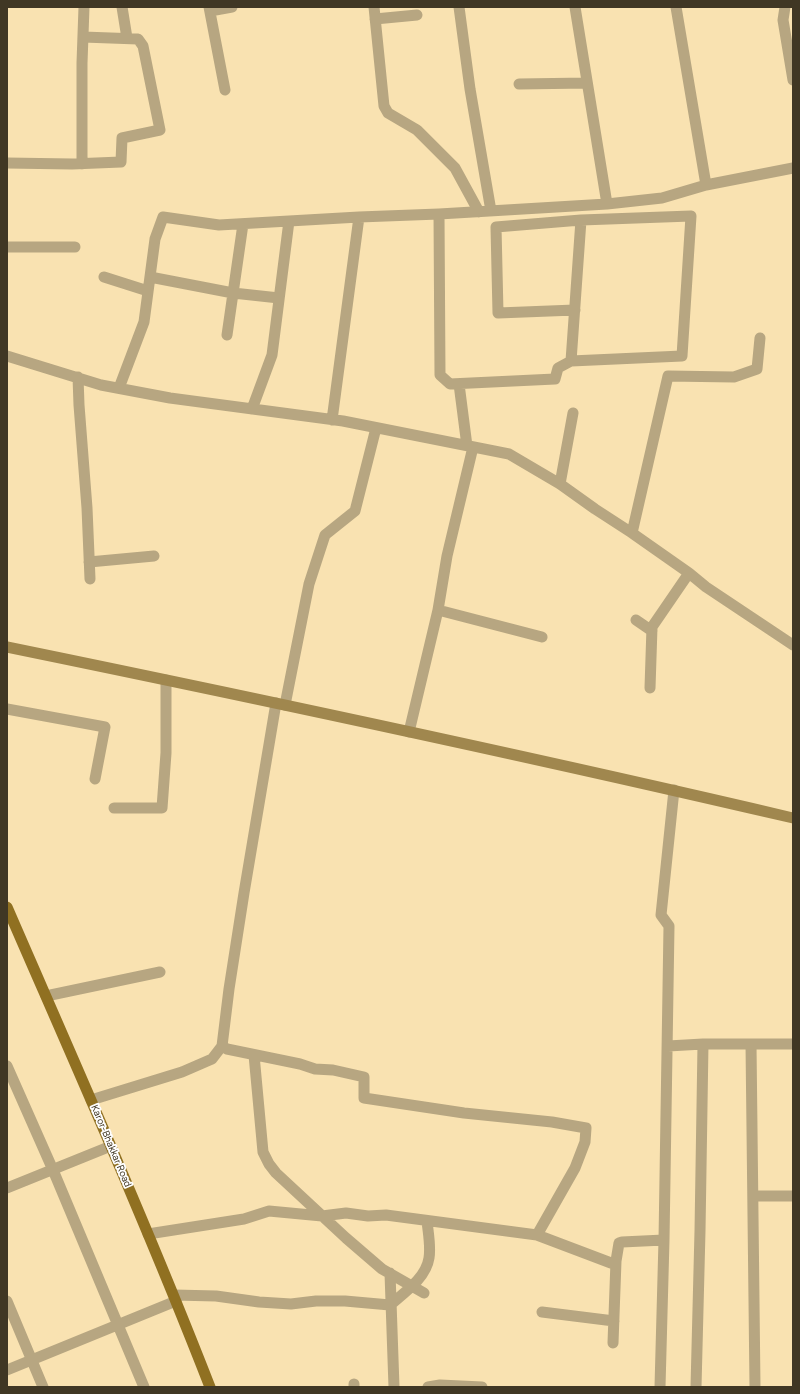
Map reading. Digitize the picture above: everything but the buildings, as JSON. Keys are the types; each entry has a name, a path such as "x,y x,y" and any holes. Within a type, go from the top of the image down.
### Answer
{"main road":[{"path":"7,647 410,732 674,790 793,818"},
{"name":"Karor-Bhakkar Road","path":"7,907 111,1146 175,1298 210,1387"}],"street":[{"path":"82,164 82,63 84,7"},
{"path":"122,7 127,38"},
{"path":"225,90 209,9 232,7"},
{"path":"374,7 384,106 388,113 417,130 455,168 479,212"},
{"path":"459,7 470,89 491,211"},
{"path":"575,7 607,204"},
{"path":"676,7 706,185"},
{"path":"785,7 783,20 793,80"},
{"path":"375,19 417,15"},
{"path":"7,163 82,164 121,162 122,138 160,130 143,46 138,38 83,38"},
{"path":"519,84 587,83"},
{"path":"119,388 144,322 155,239 162,217 219,225 607,204 662,198 706,185 793,168"},
{"path":"439,214 440,375 450,384 555,379 558,368 571,361 682,356 691,216 581,220 496,227 498,313 575,310"},
{"path":"332,420 359,217"},
{"path":"571,361 581,220"},
{"path":"252,409 272,355 289,221"},
{"path":"227,335 243,224"},
{"path":"7,247 75,246"},
{"path":"104,277 148,291"},
{"path":"150,277 233,293 279,298"},
{"path":"632,533 668,376 734,377 757,369 760,338"},
{"path":"7,356 101,384 170,398 332,420 509,454 560,484 689,573 706,588 793,645"},
{"path":"78,377 90,579"},
{"path":"410,732 438,610 447,556 470,447 459,384"},
{"path":"560,484 573,413"},
{"path":"91,1100 182,1072 212,1059 222,1046 239,923 280,704 309,584 325,535 355,511 376,428"},
{"path":"89,562 154,556"},
{"path":"650,688 652,627 689,573"},
{"path":"438,610 542,636"},
{"path":"636,620 652,632"},
{"path":"114,808 162,808 166,754 166,680"},
{"path":"7,709 105,727 96,779"},
{"path":"660,1387 668,1046 669,926 661,915 674,790"},
{"path":"46,996 160,972"},
{"path":"668,1046 703,1044 793,1044"},
{"path":"696,1387 703,1044"},
{"path":"751,1044 754,1196 755,1387"},
{"path":"222,1046 227,1049 300,1064 316,1069 333,1070 364,1077 364,1098 464,1112 552,1122 586,1128 585,1142 575,1168 536,1235"},
{"path":"254,1055 263,1152 269,1164 276,1173 322,1216 382,1269 424,1293"},
{"path":"7,1066 10,1082 53,1170 144,1387"},
{"path":"7,1188 111,1146"},
{"path":"754,1196 793,1196"},
{"path":"148,1234 244,1219 269,1210 322,1216 346,1213 368,1216 386,1215 536,1235 611,1263 616,1261"},
{"path":"7,1370 118,1324 175,1298 216,1296 259,1302 291,1304 316,1301 345,1301 390,1305 421,1277 428,1266 430,1256 427,1221"},
{"path":"613,1344 616,1261 619,1243 664,1240"},
{"path":"390,1273 394,1387"},
{"path":"7,1301 43,1387"},
{"path":"542,1312 614,1321"},
{"path":"428,1387 440,1385 482,1387"}]}
